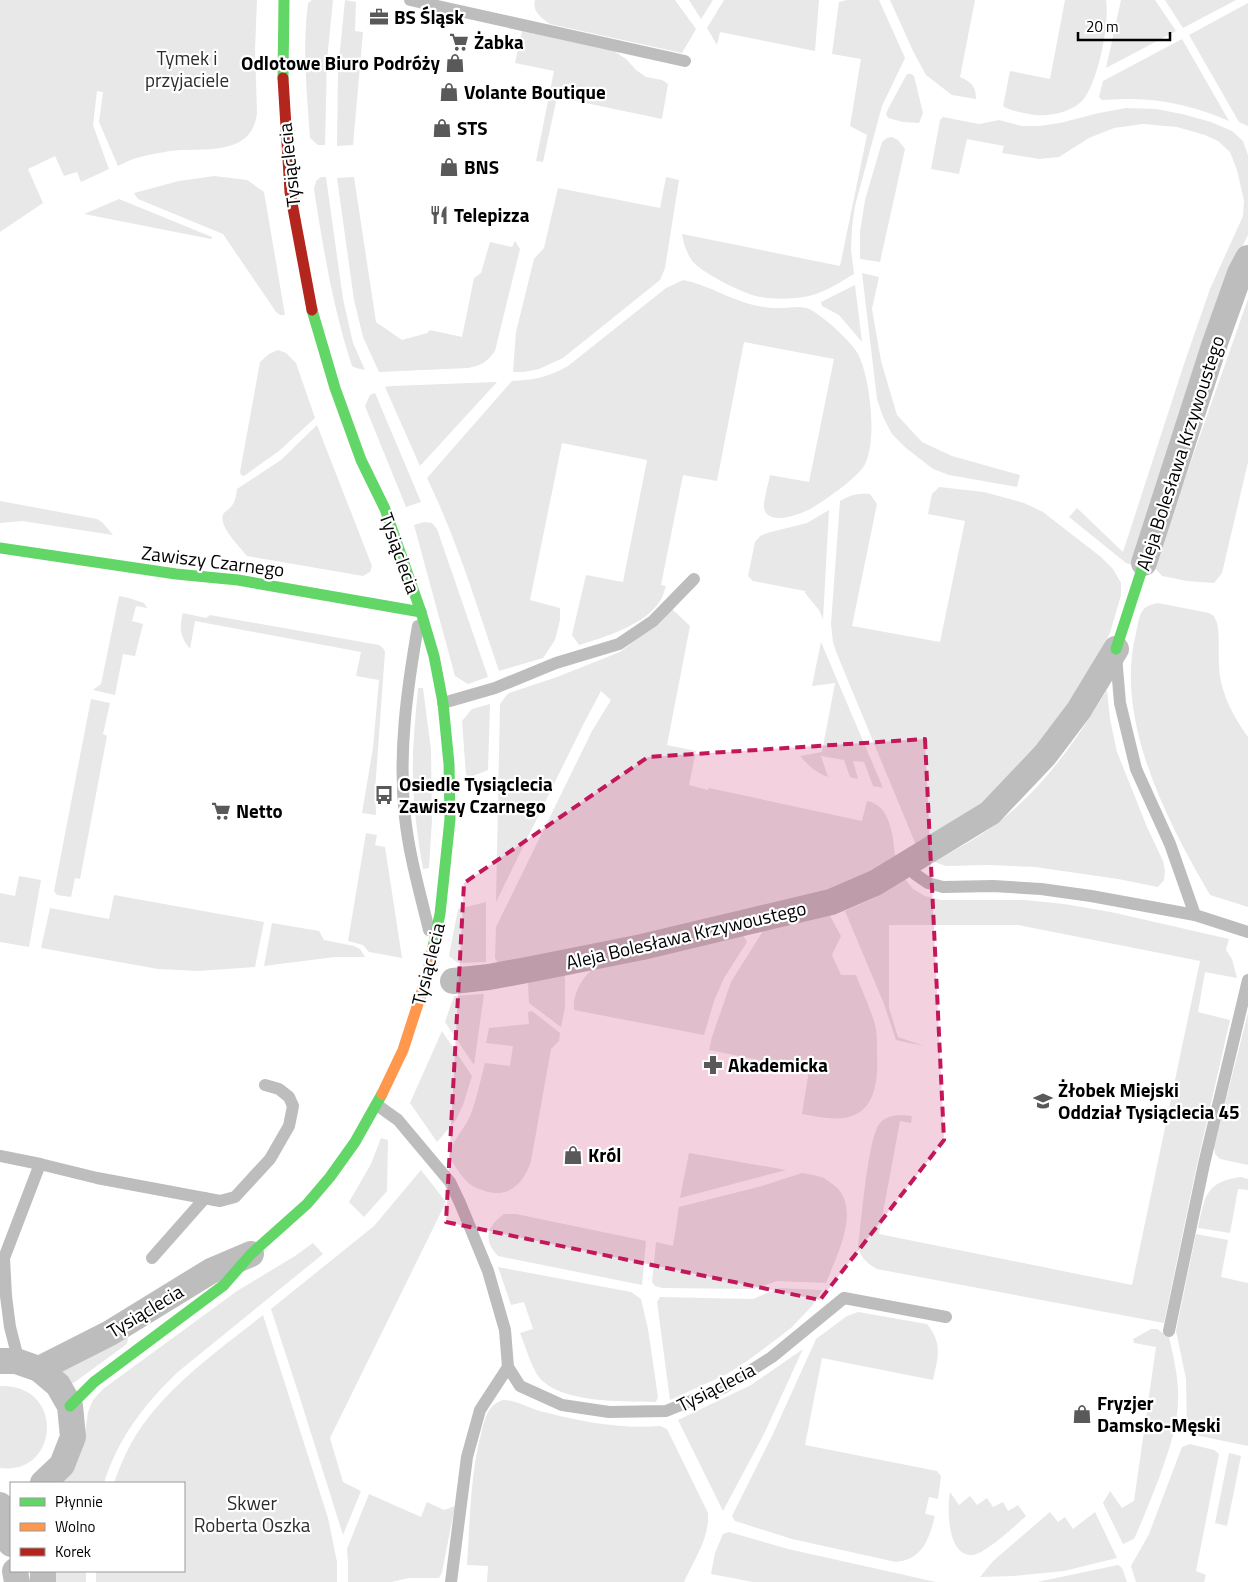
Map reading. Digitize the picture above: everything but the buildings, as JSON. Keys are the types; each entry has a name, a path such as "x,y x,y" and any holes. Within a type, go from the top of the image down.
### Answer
{"street":[{"name":"Tysiąclecia","path":"70,1406 94,1382 224,1285 251,1254 307,1204 330,1177 355,1142 377,1105 403,1050 418,1006 434,948 440,914 450,819 449,764 443,703 434,656 421,612 385,509 362,460 335,388 312,311 290,192 287,159 283,76 284,0"},
{"name":"Aleja Bolesława Krzywoustego","path":"453,981 524,971 642,947 831,902 875,883 990,813 1046,755 1079,710 1116,649 1215,343 1240,273 1248,258"},
{"name":"Zawiszy Czarnego","path":"0,548 158,572 238,580 421,612"},
{"name":"Tysiąclecia","path":"19,1364 110,1333 211,1272 251,1254"},
{"path":"19,1364 58,1385 70,1406 73,1437 62,1465 44,1482"},
{"path":"0,1505 10,1540"}],"lane":[{"path":"410,0 685,61"},
{"path":"443,703 495,688 556,663 620,644 653,621 694,579"},
{"path":"421,612 408,680 404,717 402,777 405,818 412,862 434,948"},
{"name":"Aleja Bolesława Krzywoustego","path":"1116,649 1120,703 1136,769 1170,844 1196,916"},
{"path":"910,861 915,874 928,883 943,887 993,886 1041,889 1091,896 1196,916 1248,932"},
{"path":"1169,1331 1204,1164 1248,980"},
{"path":"0,1156 97,1178 220,1201 235,1197 270,1159 289,1126 293,1106 289,1097 278,1089 265,1085"},
{"path":"377,1105 398,1120 450,1182 488,1271 505,1330 508,1367 480,1410 467,1457 451,1582"},
{"path":"19,1364 10,1327 2,1262 40,1164"},
{"path":"152,1258 204,1198"},
{"name":"Tysiąclecia","path":"508,1367 520,1386 562,1405 609,1412 666,1412 723,1388 772,1357 844,1298 946,1317"}],"highlighted area":[{"path":"925,739 944,1140 820,1300 446,1222 464,883 648,757"}],"green space":[{"name":"Tymek i przyjaciele","path":"0,0 257,0 255,49 257,113 253,127 246,137 236,144 210,149 163,152 137,158 118,166 99,122 103,92 97,91 93,125 109,169 81,182 77,172 64,176 55,156 28,169 43,203 0,232"},
{"path":"312,0 333,0 327,60 325,145 318,145 310,138 305,36 308,3"},
{"path":"345,0 356,2 355,31 363,32 353,145 337,146 338,70"},
{"path":"535,0 675,0 696,29 682,53 550,24 536,11"},
{"path":"689,0 713,0 701,19"},
{"path":"724,0 819,0 815,51 720,32 717,45 707,28"},
{"path":"847,0 879,0 905,58 882,106 855,206 851,250 854,274 827,289 809,296 779,299 766,298 744,292 698,267 689,256 682,234 840,266 867,135 850,126 861,59 832,54 839,2"},
{"path":"890,0 975,0 960,77 972,85 976,99 952,95 926,75"},
{"path":"1065,0 1106,0 1106,23 1102,52 1088,91 1083,100 1072,108 1050,115 1035,115 1006,108 1003,106 1010,71 1050,79"},
{"path":"1121,0 1155,0 1176,31 1106,68"},
{"path":"1165,0 1236,0 1183,28"},
{"path":"1248,3 1248,126 1239,122 1189,35"},
{"path":"522,31 614,51 646,77 662,80 668,84 662,119 557,97 543,162 536,161 554,71 515,63"},
{"path":"1182,39 1229,121 1192,108 1166,102 1139,99 1102,100 1099,97 1103,81"},
{"path":"907,74 914,76 923,113 919,123 903,122 888,118 886,114"},
{"path":"1126,108 1156,109 1211,122 1232,131 1243,141 1248,155 1248,235 1235,261 1132,565 1126,563 1069,517 1077,508 1123,552 1210,289 1243,216 1244,201 1237,170 1230,152 1218,141 1205,135 1177,127 1143,124 1114,128 1089,138 1059,157 1039,159 1002,153 1004,146 967,139 959,174 931,169 940,120 943,117 979,124 999,120 1022,126 1039,126"},
{"path":"892,137 898,140 905,149 880,262 860,259 860,232 865,200 882,142"},
{"path":"214,176 247,180 264,192 285,315 280,315 276,312 223,234 138,199 134,193 179,181"},
{"path":"321,177 326,177 343,299 353,343 365,370 352,366 334,300 314,189 316,181"},
{"path":"354,177 376,322 402,340 427,333 430,330 462,337 474,278 481,273 490,242 512,247 515,241 520,249 495,351 483,363 468,368 379,372 363,337 354,300 337,178"},
{"path":"666,177 679,180 665,268 660,280 563,358 539,369 513,372 516,332 534,259 544,248 558,188 660,208"},
{"path":"119,199 212,237 211,239 84,214"},
{"path":"862,273 879,277 872,309 881,361 897,415 922,442 952,456 1020,475 1017,487 949,475 933,469 906,448 892,434 883,417 877,399"},
{"path":"683,280 702,285 748,304 775,308 807,308 837,330 855,349 866,377 871,407 871,438 866,462 863,468 850,481 807,511 793,516 778,518 767,514 764,505 770,475 809,482 834,359 744,342 717,481 683,475 661,585 666,586 661,599 645,617 635,623 612,634 579,645 572,635 586,575 623,582 647,460 562,443 530,600 560,608 560,620 555,640 543,658 499,671 457,549 427,478 512,381 541,377 568,366 666,288"},
{"path":"855,285 862,342 839,315 822,306 821,302"},
{"path":"1248,299 1248,462 1222,573 1214,583 1187,581 1162,576 1156,569 1176,504"},
{"path":"278,350 286,353 296,363 315,418 279,451 244,476 240,472 260,362 269,354"},
{"path":"497,382 420,466 385,387"},
{"path":"375,393 421,502 406,507 365,406 370,395"},
{"path":"317,425 372,566 370,572 363,576 247,556 223,523 224,513 234,502 237,489 281,460"},
{"path":"939,487 984,492 1024,503 1043,512 1101,557 1113,569 1121,583 1121,595 1110,633 1092,667 1050,731 985,803 916,845 837,654 833,642 831,624 840,501 854,495 870,494 877,504 852,626 940,642 965,521 928,514 932,494"},
{"path":"0,501 97,519 113,535 22,521 0,523"},
{"path":"829,510 823,619 819,610 805,591 753,581 748,576 755,542 760,536 807,523"},
{"path":"424,522 432,523 437,529 488,677 468,684 455,676 414,525"},
{"path":"119,596 144,603 147,608 136,606 132,621 143,624 135,656 123,654 115,695 93,690 101,684"},
{"path":"1158,603 1209,613 1214,616 1217,623 1222,685 1232,712 1248,737 1248,907 1210,895 1177,835 1162,803 1138,735 1132,700 1131,666 1136,633 1141,613 1152,604"},
{"path":"671,608 690,626 667,745 696,751 689,785 862,821 867,801 875,804 886,815 892,831 895,856 855,882 818,895 500,967 495,958 496,927 592,731 611,700 601,691 496,902 500,704 509,693 557,677 620,652 653,627"},
{"path":"183,613 206,618 210,615 379,645 383,648 385,652 375,791 376,815 362,813 373,748 379,680 356,676 361,652 195,621 190,649 181,632"},
{"path":"821,642 883,788 873,786 864,762 853,761 858,779 850,777 844,760 821,756 828,777 812,768 800,756 822,752 835,683 812,686"},
{"path":"418,688 423,688 431,750 432,820 429,868 423,869 416,825 413,782 413,745"},
{"path":"1107,690 1110,719 1117,752 1147,827 1163,861 1164,880 1158,887 1035,867 946,866 934,862 988,830 1021,803 1049,774 1085,725"},
{"path":"91,699 110,703 103,734 107,736 80,879 75,878 71,897 57,895 54,891"},
{"path":"490,704 488,770 470,777 466,775 462,721 472,709"},
{"path":"366,833 377,835 375,845 385,847 402,958 369,952 363,945 348,941"},
{"path":"19,876 41,880 29,947 0,942 0,893 15,896"},
{"path":"905,879 913,889 925,896 941,900 1025,900 1064,904 1111,912 1229,939 1226,950 1232,959 1237,978 1205,972 1198,1012 1230,1020 1196,1169 1164,1323 877,1269 861,1255 858,1248 863,1202 872,1144 876,1131 880,1123 887,1118 899,1115 912,1116 911,1123 900,1121 879,1234 1132,1285 1200,961 1018,925 889,925 889,1008 898,1037 924,1046 896,1040 884,1004 845,911 874,898"},
{"path":"114,895 264,922 255,967 198,971 158,969 41,948 50,908 109,919"},
{"path":"486,902 486,962 458,963 449,956 458,909"},
{"path":"829,914 841,936 832,955 841,975 856,975 872,1016 877,1038 877,1073 873,1093 863,1109 855,1115 844,1118 828,1118 802,1114 809,1070 709,1050 731,982 763,931"},
{"path":"272,923 319,931 324,940 354,946 360,949 365,957 335,957 264,966"},
{"path":"743,935 747,942 724,978 714,1001 704,1035 574,1010 576,992 586,976 594,968"},
{"path":"565,974 565,1007 561,1027 529,1003 528,983"},
{"path":"484,994 474,1065 445,1022 454,996"},
{"path":"532,1011 560,1033 559,1041 551,1049 531,1161 520,1182 509,1191 494,1193 485,1191 473,1186 465,1179 449,1157 450,1151 470,1116 477,1097 485,1063 510,1066 513,1046 486,1043 489,1028 529,1024 528,1012"},
{"path":"1248,1013 1248,1165 1220,1159 1215,1154 1214,1147"},
{"path":"442,1031 472,1076 456,1120 437,1142 410,1103"},
{"path":"381,1138 388,1140 387,1191 364,1217 349,1202 371,1164"},
{"path":"689,1153 786,1170 680,1198"},
{"path":"421,1170 446,1202 330,1438 343,1482 361,1491 343,1535 271,1309 374,1226"},
{"path":"802,1173 822,1177 831,1183 841,1192 846,1204 845,1230 826,1283 777,1281 754,1289 662,1288 655,1286 652,1282 656,1242 673,1246 679,1207 762,1186"},
{"path":"1241,1177 1248,1179 1248,1190 1238,1189 1230,1233 1198,1228 1205,1199 1213,1187 1229,1179"},
{"path":"504,1214 516,1214 646,1241 642,1285 498,1256 490,1245 489,1234 493,1224"},
{"path":"1196,1234 1228,1240 1221,1277 1248,1283 1248,1446 1190,1434 1187,1429 1186,1379 1176,1331"},
{"path":"313,1243 323,1254 179,1371 167,1383 144,1409 125,1436 104,1482 62,1482 78,1460 84,1441 88,1412 93,1400 103,1389 237,1291"},
{"path":"498,1267 631,1292 641,1299 648,1329 658,1397 656,1402 593,1399 561,1392 548,1385 535,1372 520,1333 533,1329 524,1302 511,1305"},
{"path":"779,1288 822,1290 812,1306 791,1328 750,1359 727,1374 670,1400 657,1302 660,1297 753,1299"},
{"path":"858,1312 927,1324 937,1344 938,1357 933,1380 822,1358 805,1445 937,1471 941,1476 938,1499 929,1497 925,1514 935,1516 927,1540 913,1557 896,1562 792,1539 735,1521 732,1516 772,1436 816,1339 847,1316"},
{"name":"Skwer Roberta Oszka","path":"263,1315 328,1518 337,1562 337,1582 96,1582 96,1572 185,1572 185,1482 114,1482 132,1441 142,1426 160,1403 202,1364"},
{"path":"1151,1329 1157,1329 1169,1337 1177,1383 1176,1424 1159,1478 1134,1539 1123,1544 1103,1503 1110,1491 1122,1508 1134,1501 1156,1347 1134,1343 1133,1339"},
{"path":"124,1336 128,1339 127,1344 72,1384 61,1370"},
{"path":"803,1349 764,1434 723,1511 678,1420 751,1385"},
{"path":"0,1386 21,1389 36,1399 45,1413 47,1429 43,1445 34,1458 20,1467 0,1468"},
{"path":"503,1400 513,1401 539,1411 587,1422 616,1426 660,1426 667,1429 708,1513 704,1540 684,1582 487,1582 488,1566 467,1565 471,1499 477,1450 488,1412 494,1404"},
{"path":"1190,1444 1214,1450 1219,1454 1196,1571 1206,1575 1204,1582 1136,1582 1131,1566 1149,1534 1182,1447"},
{"path":"1229,1453 1241,1456 1227,1526 1215,1523"},
{"path":"950,1492 959,1505 970,1496 977,1505 987,1498 993,1507 1003,1502 1008,1511 1018,1505 1026,1516 1000,1539 984,1550 972,1555 964,1553 953,1540 949,1519"},
{"path":"369,1494 421,1517 427,1502 444,1510 455,1506 442,1572 439,1578 409,1578 391,1582 348,1582 347,1549"},
{"path":"1050,1512 1058,1522 1065,1517 1073,1529 1095,1512 1117,1558 1064,1571 980,1577 993,1561"},
{"path":"729,1532 788,1549 936,1582 753,1582 711,1574 715,1553 723,1534"},
{"path":"1118,1565 1122,1568 1127,1582 1037,1582"},
{"path":"53,1572 86,1572 86,1582 53,1582"}],"traffic: fast":[{"path":"283,78 284,0"},
{"path":"312,310 335,388 361,460 385,509 421,612 434,656 443,703 449,764 450,819 440,914 433,947"},
{"path":"0,548 176,574 238,580 421,612"},
{"path":"1116,649 1144,563"},
{"path":"70,1406 94,1382 224,1285 251,1254 307,1204 330,1177 355,1142 382,1094"}],"traffic: slow":[{"path":"382,1094 403,1050 427,976 433,947"}],"traffic: jam":[{"path":"283,78 290,192 312,310"}],"place":[{"name":"BS Śląsk","path":"379,17"},
{"name":"Żabka","path":"459,42"},
{"name":"Odlotowe Biuro Podróży","path":"455,63"},
{"name":"Volante Boutique","path":"449,92"},
{"name":"STS","path":"442,128"},
{"name":"BNS","path":"449,167"},
{"name":"Telepizza","path":"439,215"},
{"name":"Osiedle Tysiąclecia Zawiszy Czarnego","path":"384,795"},
{"name":"Netto","path":"221,811"},
{"name":"Akademicka","path":"713,1065"},
{"name":"Żłobek Miejski Oddział Tysiąclecia 45","path":"1043,1101"},
{"name":"Król","path":"573,1155"},
{"name":"Fryzjer Damsko-Męski","path":"1082,1414"}]}
